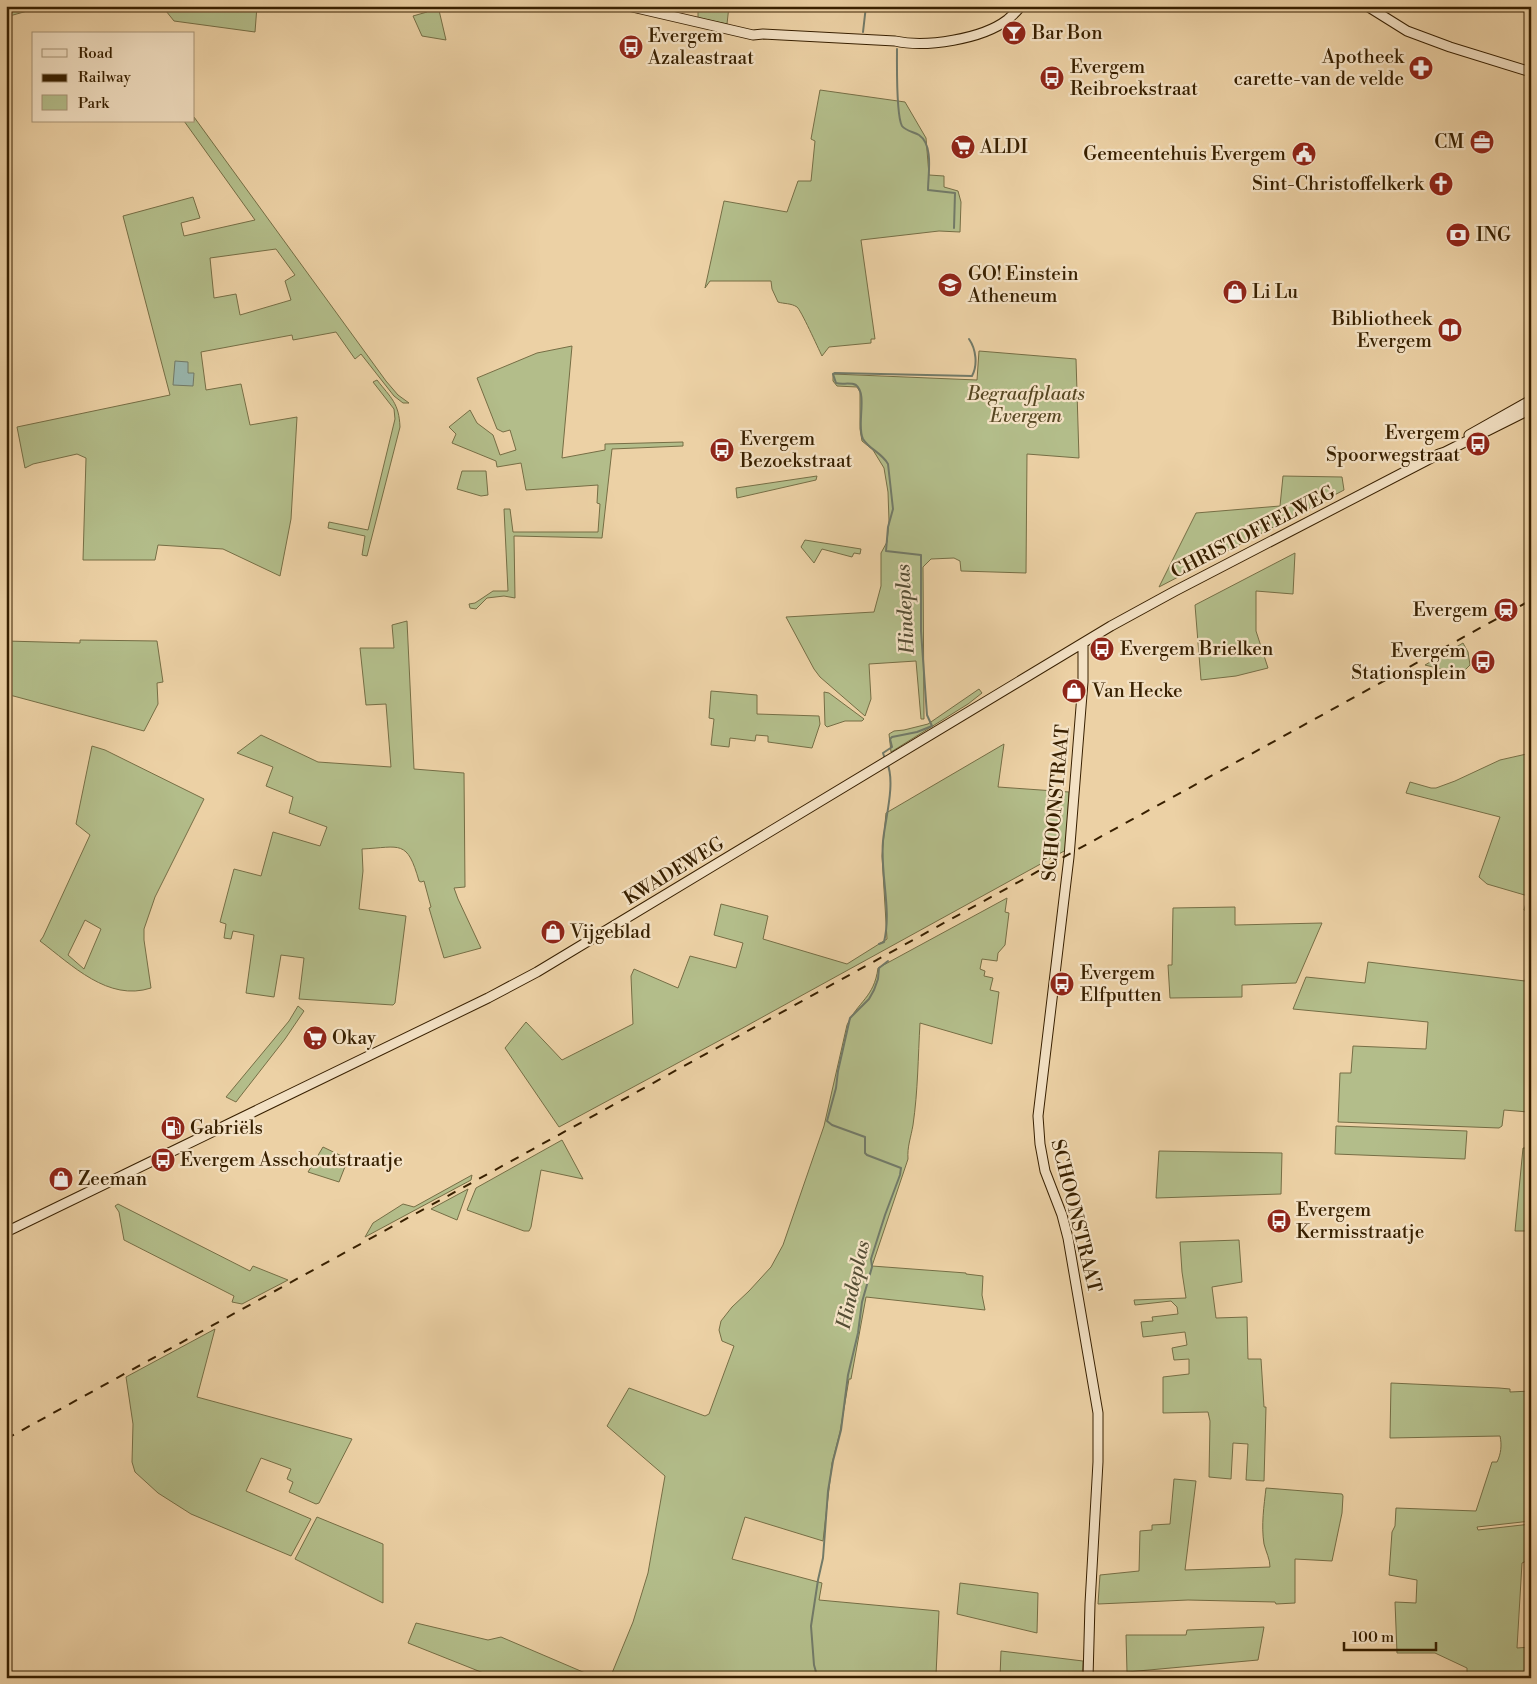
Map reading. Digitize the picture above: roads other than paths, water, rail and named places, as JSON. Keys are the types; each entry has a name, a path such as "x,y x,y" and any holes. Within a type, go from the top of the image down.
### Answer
{"main road":[{"path":"628,6 753,35 933,43 976,35 1007,20 1021,6"},
{"path":"1367,6 1407,30 1443,45 1531,72"},
{"name":"CHRISTOFFELWEG","path":"1083,643 1175,591 1439,454 1487,424 1531,400"},
{"name":"CHRISTOFFELWEG","path":"1439,454 1531,409"},
{"name":"KWADEWEG","path":"6,1232 488,998 549,965 1083,643"},
{"name":"SCHOONSTRAAT","path":"1083,643 1083,682 1069,857 1038,1116 1040,1144 1045,1171 1062,1215 1070,1246 1097,1397 1098,1462 1088,1678"}],"water":[{"path":"175,361 188,362 188,373 194,373 193,386 173,385"}],"waterway":[{"name":"Hindeplas","path":"863,32 866,6"},
{"name":"Hindeplas","path":"897,49 897,89 900,120 904,128 919,135 927,146 929,161 928,190 955,193 954,228"},
{"name":"Hindeplas","path":"885,759 883,753 892,747 890,739 892,737 917,732 932,726 927,715 921,631 921,555 886,551 888,527 893,509 888,464 863,439 861,433 862,403 859,389 854,384 836,383 833,374 972,376 975,367 975,357 969,339"},
{"name":"Hindeplas","path":"879,944 884,942 887,917 883,866 883,841 890,790 887,763"},
{"name":"Hindeplas","path":"813,1678 816,1672 811,1626 823,1558 828,1491 833,1461 841,1430 848,1375 858,1333 862,1302 872,1267 871,1259 901,1168 867,1155 865,1153 865,1137 832,1125 827,1121 836,1088 850,1018 869,999 878,979 879,968 888,961"}],"railway":[{"path":"6,1439 1531,600"}],"place":[{"name":"Bar Bon","path":"1014,33"},
{"name":"Evergem Azaleastraat","path":"631,47"},
{"name":"Apotheek carette-van de velde","path":"1421,68"},
{"name":"Evergem Reibroekstraat","path":"1052,78"},
{"name":"CM","path":"1482,142"},
{"name":"ALDI","path":"963,147"},
{"name":"Gemeentehuis Evergem","path":"1304,154"},
{"name":"Sint-Christoffelkerk","path":"1441,184"},
{"name":"ING","path":"1458,235"},
{"name":"GO! Einstein Atheneum","path":"950,285"},
{"name":"Li Lu","path":"1235,292"},
{"name":"Bibliotheek Evergem","path":"1450,330"},
{"name":"Evergem Spoorwegstraat","path":"1478,444"},
{"name":"Evergem Bezoekstraat","path":"722,450"},
{"name":"Evergem","path":"1506,610"},
{"name":"Evergem Brielken","path":"1102,649"},
{"name":"Evergem Stationsplein","path":"1483,662"},
{"name":"Van Hecke","path":"1074,691"},
{"name":"Vijgeblad","path":"553,932"},
{"name":"Evergem Elfputten","path":"1062,984"},
{"name":"Okay","path":"315,1038"},
{"name":"Gabriëls","path":"173,1128"},
{"name":"Evergem Asschoutstraatje","path":"163,1160"},
{"name":"Zeeman","path":"61,1179"},
{"name":"Evergem Kermisstraatje","path":"1279,1221"}],"park label":[{"name":"Begraafplaats Evergem","path":"1026,405"}]}
